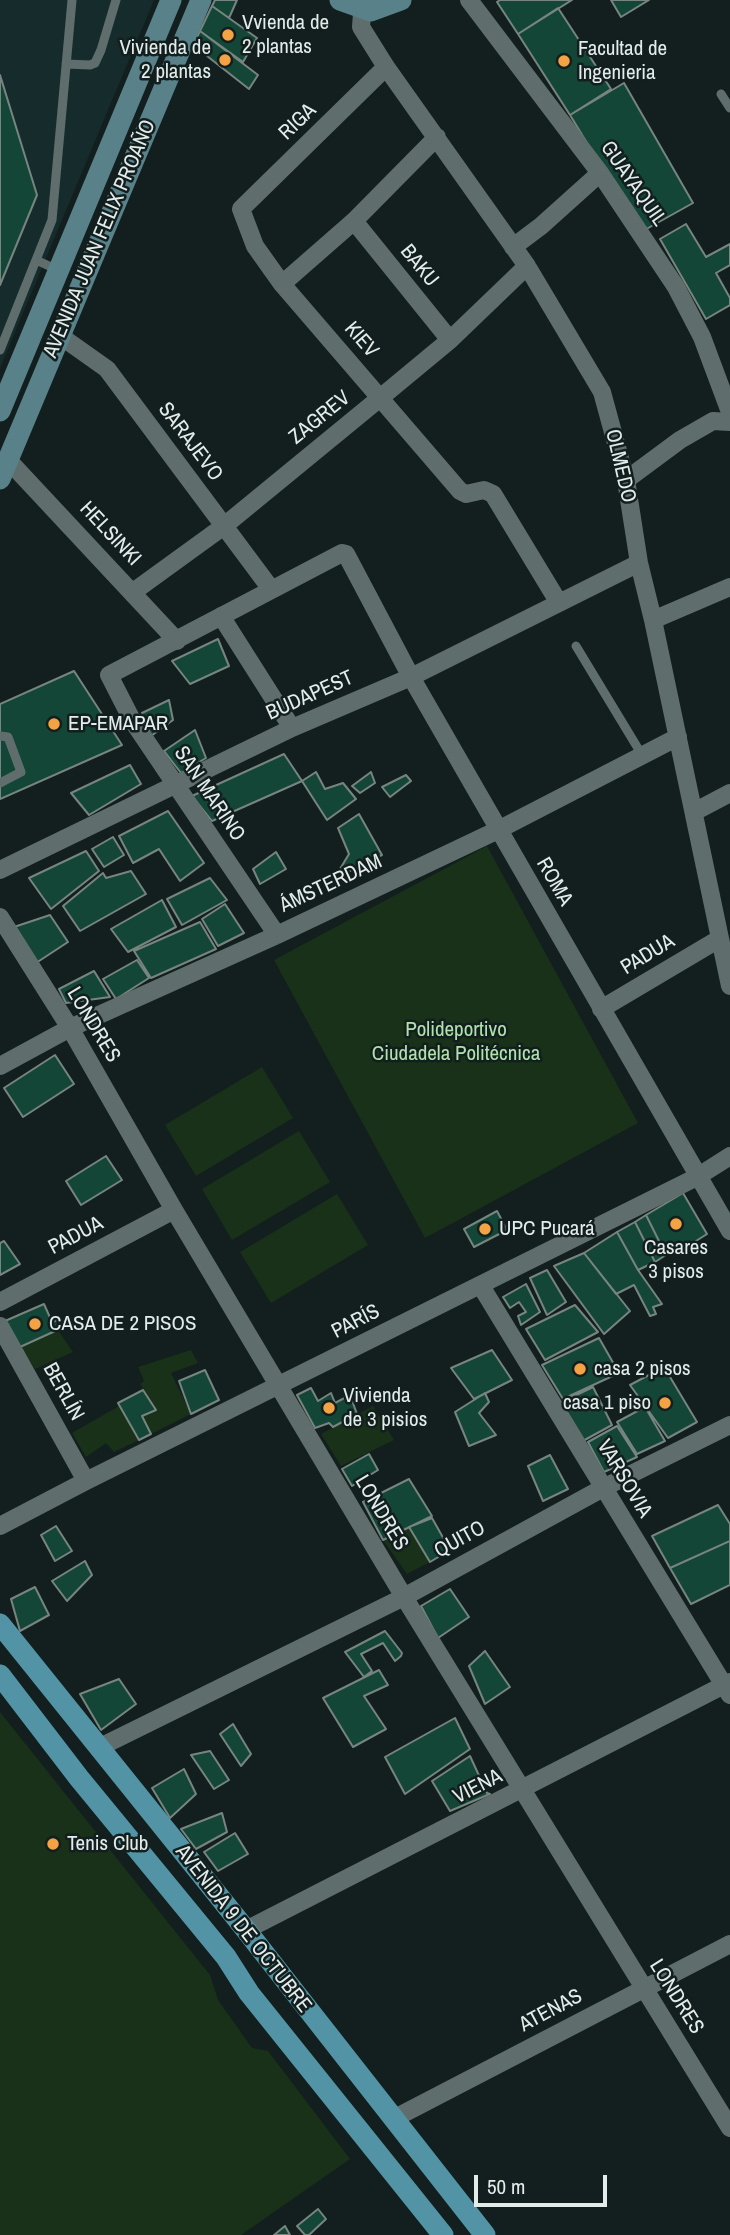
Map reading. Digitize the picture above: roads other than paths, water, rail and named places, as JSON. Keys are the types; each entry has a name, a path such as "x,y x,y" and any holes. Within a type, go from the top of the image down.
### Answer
{"main road":[{"name":"AVENIDA 9 DE OCTUBRE","path":"0,1624 246,1930 485,2235"},
{"name":"AVENIDA 9 DE OCTUBRE","path":"0,1675 79,1778 226,1957 249,1993 443,2235"}],"street":[{"name":"AVENIDA JUAN FELIX PROAÑO","path":"0,411 171,0"},
{"name":"AVENIDA JUAN FELIX PROAÑO","path":"4,469 201,0"},
{"path":"340,0 365,6 401,0"},
{"name":"GUAYAQUIL","path":"469,0 600,173 676,287 702,338 730,412"},
{"name":"OLMEDO","path":"365,6 361,27 386,67 527,266 602,392 626,480 639,563 730,986"},
{"name":"RIGA","path":"241,209 386,67"},
{"path":"282,284 354,221 437,137"},
{"path":"513,247 541,226 600,173"},
{"name":"KIEV","path":"241,209 255,246 282,284 460,491 466,494 484,490 493,494 559,603"},
{"name":"BAKU","path":"354,221 450,340"},
{"name":"ZAGREV","path":"133,592 224,526 380,398 450,340 527,266"},
{"name":"SARAJEVO","path":"59,335 107,369 271,589"},
{"path":"626,480 680,440 713,421 730,422"},
{"name":"HELSINKI","path":"4,469 133,592 177,640"},
{"name":"ROMA","path":"271,589 344,553 498,830 730,1231"},
{"name":"BUDAPEST","path":"0,870 292,728 411,677 639,563"},
{"path":"653,620 730,587"},
{"path":"177,640 271,589"},
{"path":"221,616 292,728"},
{"name":"SAN MARINO","path":"177,640 108,675 132,720 277,934"},
{"name":"ÁMSTERDAM","path":"0,1066 70,1028 498,830 678,737"},
{"path":"694,811 730,793"},
{"name":"LONDRES","path":"0,917 70,1028 174,1210 404,1597 730,2128"},
{"name":"PADUA","path":"601,1009 719,939"},
{"name":"PARÍS","path":"0,1526 697,1177 730,1156"},
{"name":"PADUA","path":"0,1302 174,1210"},
{"name":"VARSOVIA","path":"481,1286 728,1687"},
{"name":"BERLÍN","path":"0,1326 86,1481"},
{"name":"QUITO","path":"98,1748 404,1597 603,1488 730,1425"},
{"name":"VIENA","path":"246,1930 728,1687"},
{"name":"ATENAS","path":"393,2119 730,1944"}],"lane":[{"path":"0,350 52,220 72,0"},
{"path":"66,64 94,63 101,50 116,0"},
{"path":"720,94 730,108"},
{"path":"36,260 60,271"},
{"path":"576,646 642,755"},
{"path":"0,736 8,737 21,772 0,783"}],"place":[{"name":"Vvienda de 2 plantas","path":"228,35"},
{"name":"Vivienda de 2 plantas","path":"225,60"},
{"name":"Facultad de Ingenieria","path":"564,61"},
{"name":"EP-EMAPAR","path":"54,724"},
{"name":"Casares 3 pisos","path":"676,1224"},
{"name":"UPC Pucará","path":"485,1229"},
{"name":"CASA DE 2 PISOS","path":"35,1324"},
{"name":"casa 2 pisos","path":"580,1369"},
{"name":"casa 1 piso","path":"665,1403"},
{"name":"Vivienda de 3 pisios","path":"329,1408"},
{"name":"Tenis Club","path":"53,1844"}],"park label":[{"name":"Polideportivo Ciudadela Politécnica","path":"456,1042"}]}
